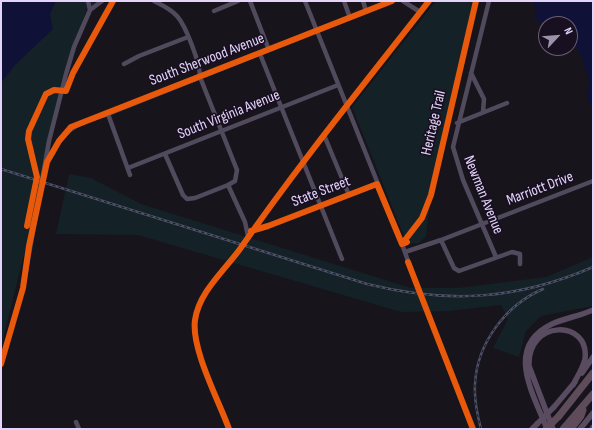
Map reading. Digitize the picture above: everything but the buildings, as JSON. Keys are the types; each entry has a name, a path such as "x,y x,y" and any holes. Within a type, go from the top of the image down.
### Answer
{"highway":[{"path":"547,429 593,374"},
{"path":"564,429 593,394"},
{"path":"571,429 581,416 585,404"}],"main road":[{"path":"547,429 525,366 527,346 534,336 544,328 593,310"},
{"path":"553,429 529,363 533,345 539,337 548,331 556,329 567,331 577,336 582,342 584,361 573,384"},
{"path":"532,429 554,407 593,357"},
{"path":"580,429 593,413"}],"street":[{"path":"88,1 90,10"},
{"path":"1,364 23,288 29,246 47,162 49,141 66,74 74,47 90,10 102,1"},
{"path":"154,1 176,14 188,37 200,71 200,77 237,170 235,181 191,199 187,199 183,195 165,154"},
{"path":"214,11 238,1"},
{"path":"250,1 269,50"},
{"path":"305,1 405,252 418,289"},
{"path":"344,1 350,18"},
{"path":"363,1 366,11"},
{"name":"South Sherwood Avenue","path":"47,162 59,141 71,127 108,114 392,1"},
{"path":"403,1 420,12"},
{"path":"229,429 195,339 195,320 197,310 204,296 251,231 429,1"},
{"name":"Newman Avenue","path":"489,1 457,123 453,152 496,257"},
{"path":"124,64 139,56 188,37"},
{"path":"260,54 342,259"},
{"path":"471,73 484,99 483,112"},
{"name":"South Virginia Avenue","path":"128,168 338,85"},
{"path":"342,95 348,98 357,94"},
{"path":"457,123 507,103"},
{"path":"108,114 130,175"},
{"path":"324,135 349,195"},
{"name":"Marriott Drive","path":"405,252 482,225 593,181"},
{"name":"State Street","path":"251,231 377,184"},
{"path":"228,185 245,222 248,236"},
{"path":"441,240 454,268 459,271 512,252 518,253 521,256 520,264"},
{"path":"421,296 473,429"},
{"path":"76,422 79,429"}],"shaded area":[{"path":"1,1 56,1 50,14 53,29 15,65 1,83"},
{"path":"21,1 99,1 87,8 66,74 47,162 1,347 1,21"},
{"path":"436,1 476,1 430,203 426,236 419,243 407,244 352,107"},
{"path":"534,1 593,1 593,103 589,105 587,95 589,81 581,55 578,50 578,16 538,16 538,21 536,20"},
{"path":"69,174 91,178 141,204 411,288 458,288 546,277 593,257 593,306 541,316 526,331 519,357 493,348 508,319 501,305 450,311 401,312 138,235 56,234"}],"railway":[{"path":"1,169 367,284 397,290 454,296 509,292 565,278 593,267"},
{"path":"481,429 476,406 475,390 477,369 481,354 496,327 506,315 517,305 543,289"}],"cycle path":[{"path":"27,226 37,177 28,139 29,131 46,94 54,90 66,91 73,73 113,1"},
{"path":"1,364 23,288 29,246 47,162 59,141 71,127 392,1"},
{"path":"229,429 201,360 197,345 195,320 201,300 309,155 429,1"},
{"name":"Heritage Trail","path":"405,243 407,242 405,240 422,218 431,195 476,1"},
{"path":"251,231 268,226 377,184 402,244"},
{"path":"408,262 473,429"}]}
